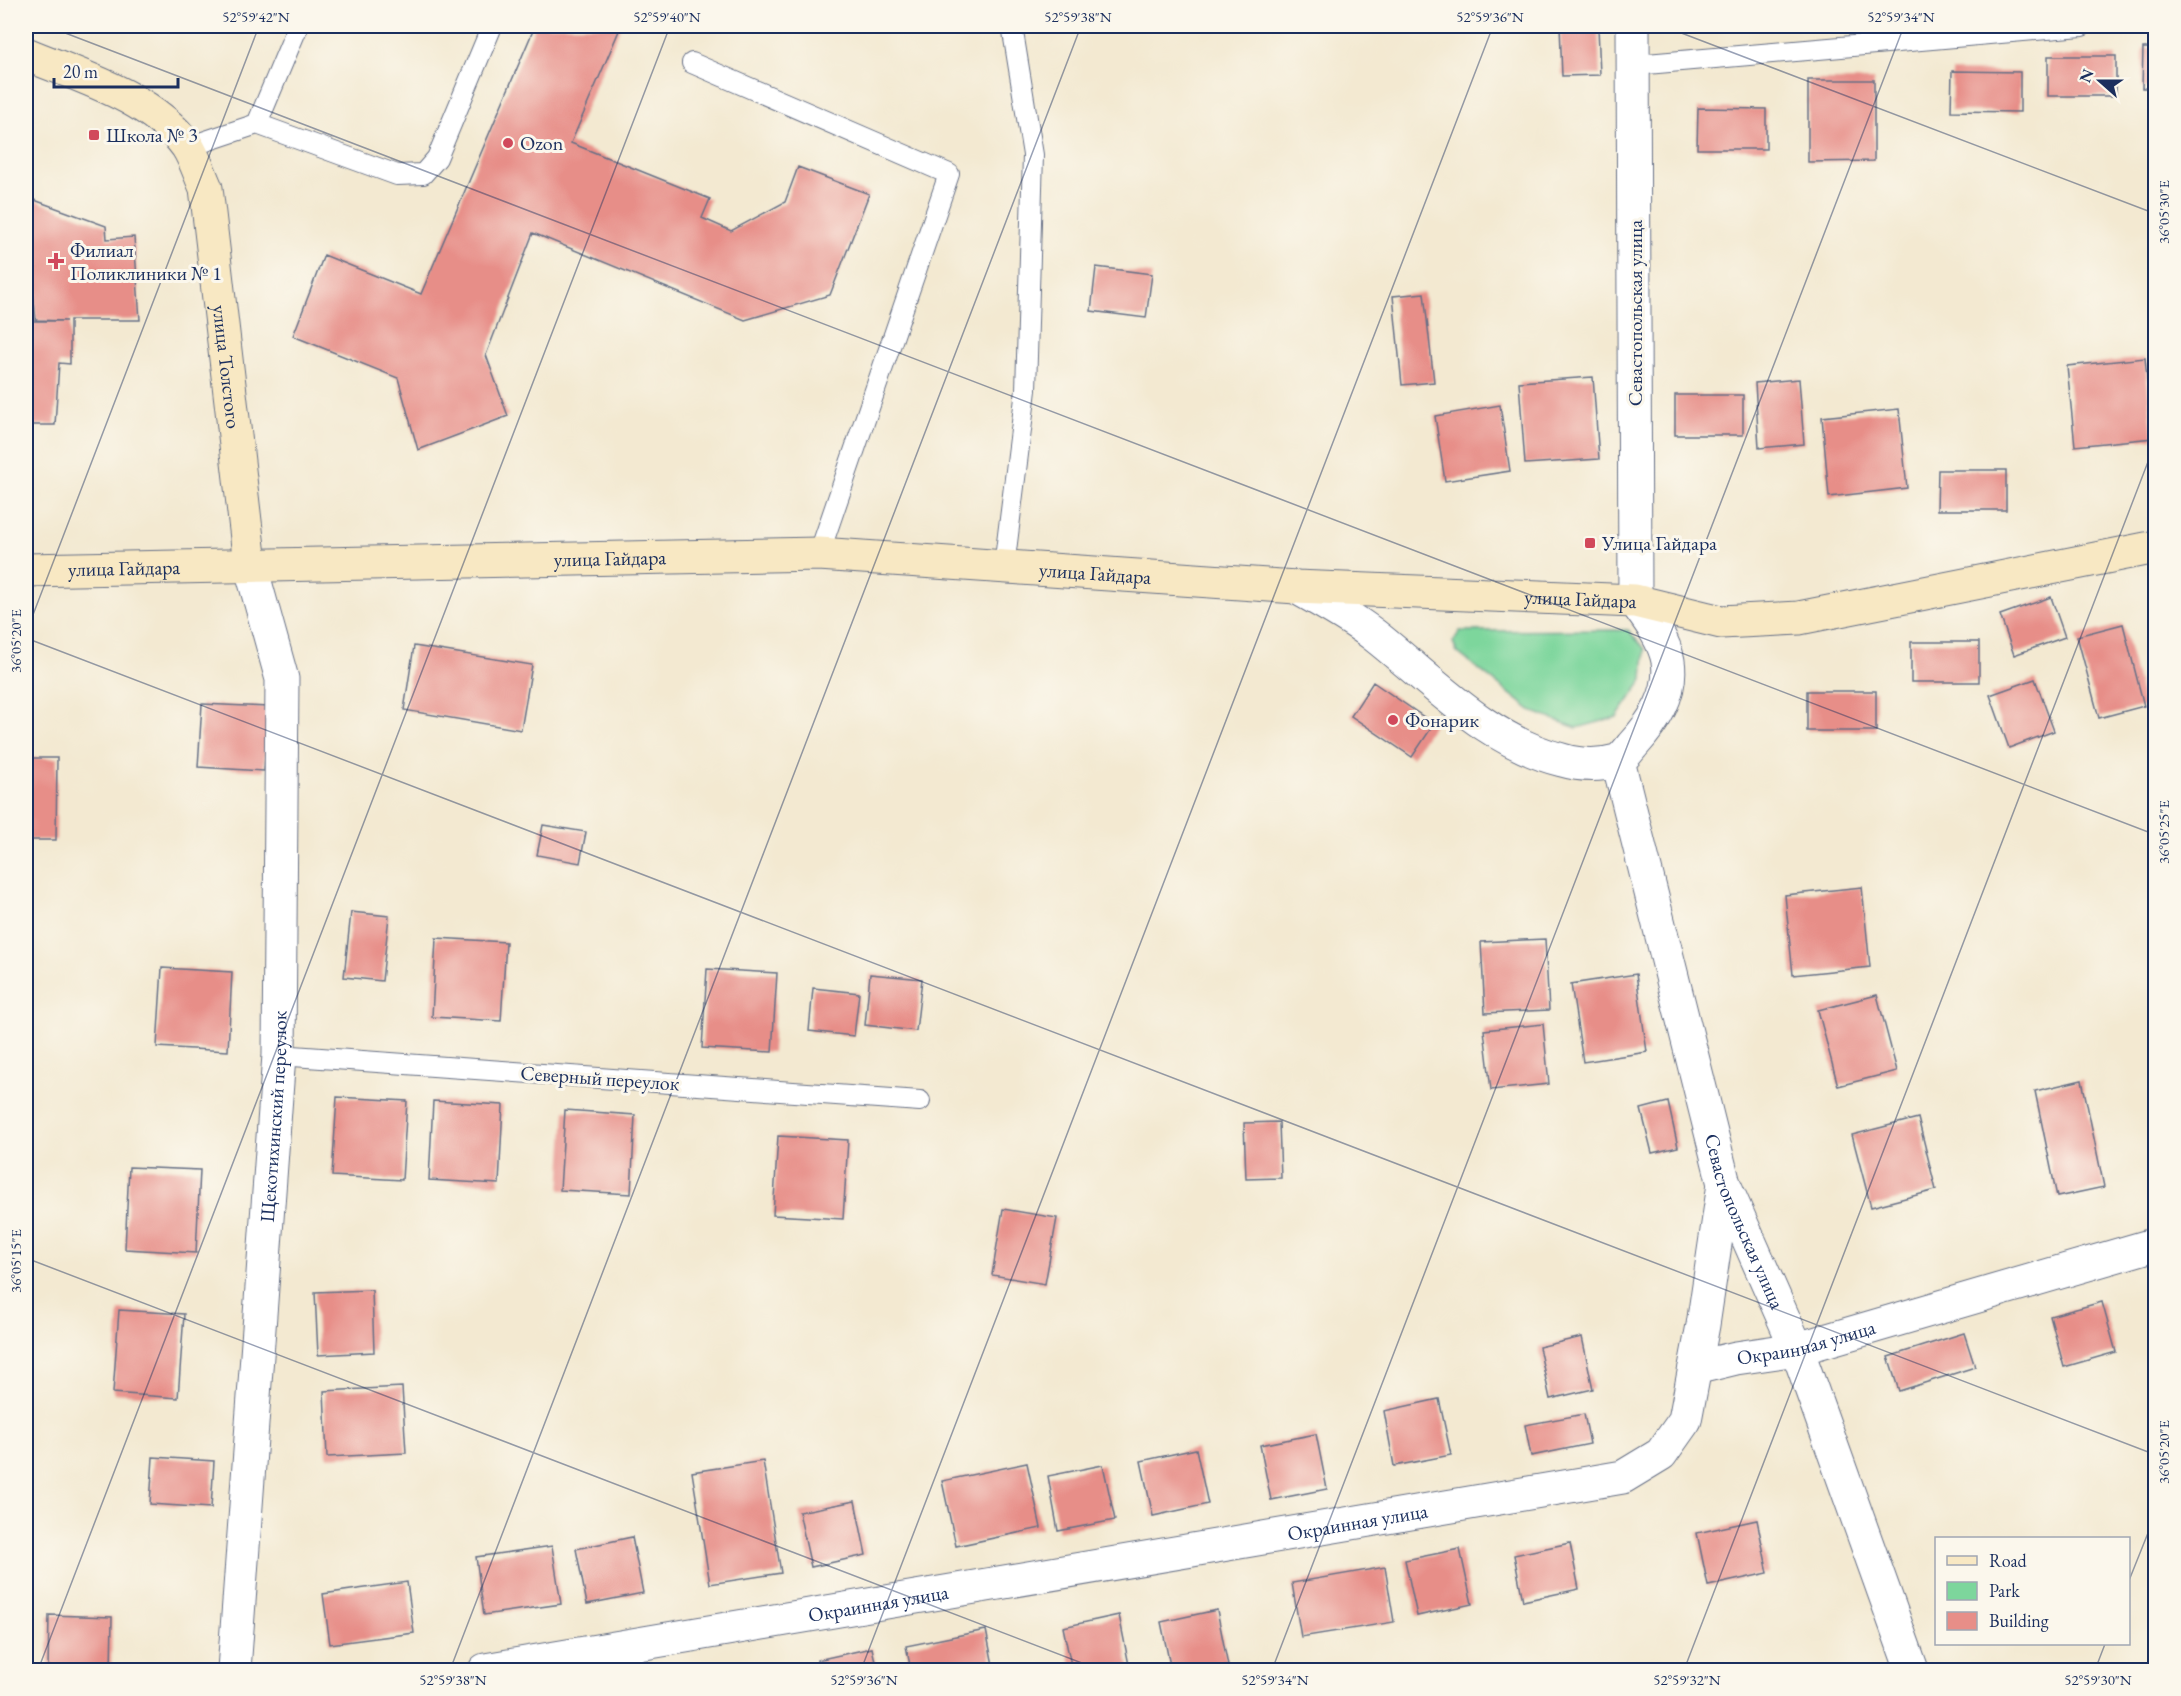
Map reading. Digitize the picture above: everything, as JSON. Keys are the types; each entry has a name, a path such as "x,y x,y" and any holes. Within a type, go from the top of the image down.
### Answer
{"street":[{"name":"Севастопольская улица","path":"1633,26 1635,65 1635,601"},
{"name":"улица Толстого","path":"26,54 116,91 157,116 188,147 206,188 250,564"},
{"name":"улица Гайдара","path":"26,570 819,554 1296,587 1635,601 1721,622 1799,618 2156,546"},
{"name":"Щекотихинский переулок","path":"234,1671 279,1055 282,680 250,564"},
{"path":"1296,587 1337,609 1372,633 1486,728 1514,743 1562,761 1590,765 1618,761 1648,729 1661,706 1669,680 1667,658 1660,638 1635,601"},
{"name":"Севастопольская улица","path":"1618,761 1724,1184 1797,1349 1912,1671"},
{"path":"1695,1368 1724,1184"},
{"name":"Окраинная улица","path":"485,1671 1623,1478 1661,1454 1684,1420 1695,1368 1736,1358 1797,1349 2156,1244"}],"lane":[{"path":"257,124 298,26"},
{"path":"188,147 257,124 397,176 423,174 437,158 492,26"},
{"path":"1004,567 1026,390 1033,155 1012,26"},
{"path":"1635,65 2082,26"},
{"path":"692,63 949,174 819,554"},
{"name":"Северный переулок","path":"279,1055 920,1101"}],"green space":[{"path":"1628,630 1645,649 1643,680 1617,717 1577,728 1533,712 1457,652 1453,642 1460,631"}],"building":[{"path":"535,26 621,26 571,143 710,199 702,218 731,231 785,202 798,167 869,194 830,295 745,320 533,233 486,355 508,416 418,450 398,378 293,336 324,255 421,294"},
{"path":"1560,26 1598,26 1600,75 1562,76"},
{"path":"2143,48 2156,48 2156,88 2142,88"},
{"path":"2048,56 2116,56 2116,96 2048,96"},
{"path":"1952,71 2020,72 2020,112 1951,111"},
{"path":"1808,80 1874,80 1874,161 1808,162"},
{"path":"1698,108 1766,109 1766,149 1697,149"},
{"path":"26,197 106,226 107,239 134,237 140,320 70,320 70,364 59,363 55,425 26,425 26,321 66,321 36,320 32,283 26,282"},
{"path":"1096,267 1152,274 1146,318 1091,311"},
{"path":"1424,293 1434,382 1402,385 1393,296"},
{"path":"2145,358 2153,438 2075,446 2067,366"},
{"path":"1593,377 1599,459 1525,464 1519,382"},
{"path":"1799,379 1804,444 1759,448 1755,383"},
{"path":"1675,395 1743,395 1743,435 1675,435"},
{"path":"1500,405 1510,471 1445,481 1435,416"},
{"path":"1899,409 1907,488 1829,497 1822,417"},
{"path":"1938,470 2006,470 2006,510 1937,510"},
{"path":"2051,597 2065,637 2014,655 2000,615"},
{"path":"2123,624 2144,706 2099,718 2077,636"},
{"path":"1911,642 1979,642 1979,682 1911,682"},
{"path":"414,646 532,665 521,730 404,710"},
{"path":"2035,679 2054,731 2009,748 1990,695"},
{"name":"Фонарик","path":"1373,682 1434,724 1412,757 1351,716"},
{"path":"1807,691 1876,691 1876,731 1807,731"},
{"path":"202,704 268,707 264,771 198,767"},
{"path":"26,758 57,758 56,840 26,840"},
{"path":"543,825 586,832 580,863 537,855"},
{"path":"1862,887 1870,967 1793,975 1785,895"},
{"path":"351,912 389,916 382,981 344,977"},
{"path":"436,938 506,942 501,1021 432,1017"},
{"path":"1545,939 1549,1010 1485,1013 1481,942"},
{"path":"162,968 232,972 228,1051 157,1047"},
{"path":"707,969 777,973 772,1052 702,1048"},
{"path":"870,974 922,979 916,1031 865,1025"},
{"path":"1636,974 1647,1052 1583,1062 1571,984"},
{"path":"813,988 859,993 854,1036 809,1031"},
{"path":"1877,995 1897,1071 1838,1086 1818,1010"},
{"path":"1543,1024 1549,1084 1491,1090 1484,1030"},
{"path":"2082,1080 2104,1187 2057,1197 2035,1091"},
{"path":"337,1097 407,1101 402,1180 332,1176"},
{"path":"433,1101 503,1105 499,1184 429,1180"},
{"path":"1668,1102 1678,1147 1652,1153 1641,1109"},
{"path":"565,1110 635,1115 631,1194 560,1190"},
{"path":"1918,1118 1936,1190 1871,1207 1852,1135"},
{"path":"1279,1122 1281,1178 1246,1179 1244,1123"},
{"path":"778,1136 848,1140 843,1219 773,1215"},
{"path":"129,1167 200,1170 196,1253 125,1249"},
{"path":"1003,1209 1057,1218 1045,1284 992,1275"},
{"path":"372,1290 374,1352 318,1355 315,1292"},
{"path":"2102,1302 2116,1352 2064,1367 2050,1316"},
{"path":"119,1310 184,1314 178,1398 113,1393"},
{"path":"1964,1333 1975,1367 1899,1391 1888,1357"},
{"path":"1582,1337 1593,1389 1550,1399 1539,1347"},
{"path":"402,1387 406,1453 327,1457 324,1391"},
{"path":"1439,1399 1451,1455 1394,1466 1384,1411"},
{"path":"1584,1414 1590,1444 1531,1456 1525,1425"},
{"path":"1316,1434 1327,1489 1271,1500 1260,1445"},
{"path":"1196,1449 1208,1504 1153,1516 1141,1461"},
{"path":"153,1457 214,1461 211,1508 150,1504"},
{"path":"763,1461 781,1573 710,1584 692,1472"},
{"path":"1027,1463 1041,1528 956,1546 942,1481"},
{"path":"1103,1465 1115,1520 1058,1531 1048,1476"},
{"path":"855,1501 866,1555 811,1567 799,1512"},
{"path":"1757,1520 1768,1573 1708,1586 1697,1533"},
{"path":"632,1537 643,1593 587,1604 576,1549"},
{"path":"1570,1543 1579,1589 1523,1601 1514,1555"},
{"path":"552,1546 561,1604 484,1615 476,1557"},
{"path":"1460,1549 1472,1604 1417,1616 1405,1560"},
{"path":"1385,1567 1394,1622 1301,1637 1292,1583"},
{"path":"407,1582 414,1633 330,1644 323,1594"},
{"path":"1217,1610 1228,1666 1205,1670 1171,1670 1161,1622"},
{"path":"49,1615 112,1617 111,1670 48,1670"},
{"path":"1119,1615 1130,1670 1072,1670 1063,1627"},
{"path":"986,1630 994,1670 911,1670 906,1646"},
{"path":"872,1648 877,1670 819,1670 817,1660"}],"place":[{"name":"Школа № 3","path":"94,135"},
{"name":"Ozon","path":"508,143"},
{"name":"Филиал Поликлиники № 1","path":"56,261"},
{"name":"Улица Гайдара","path":"1590,543"},
{"name":"Фонарик","path":"1393,720"}]}
